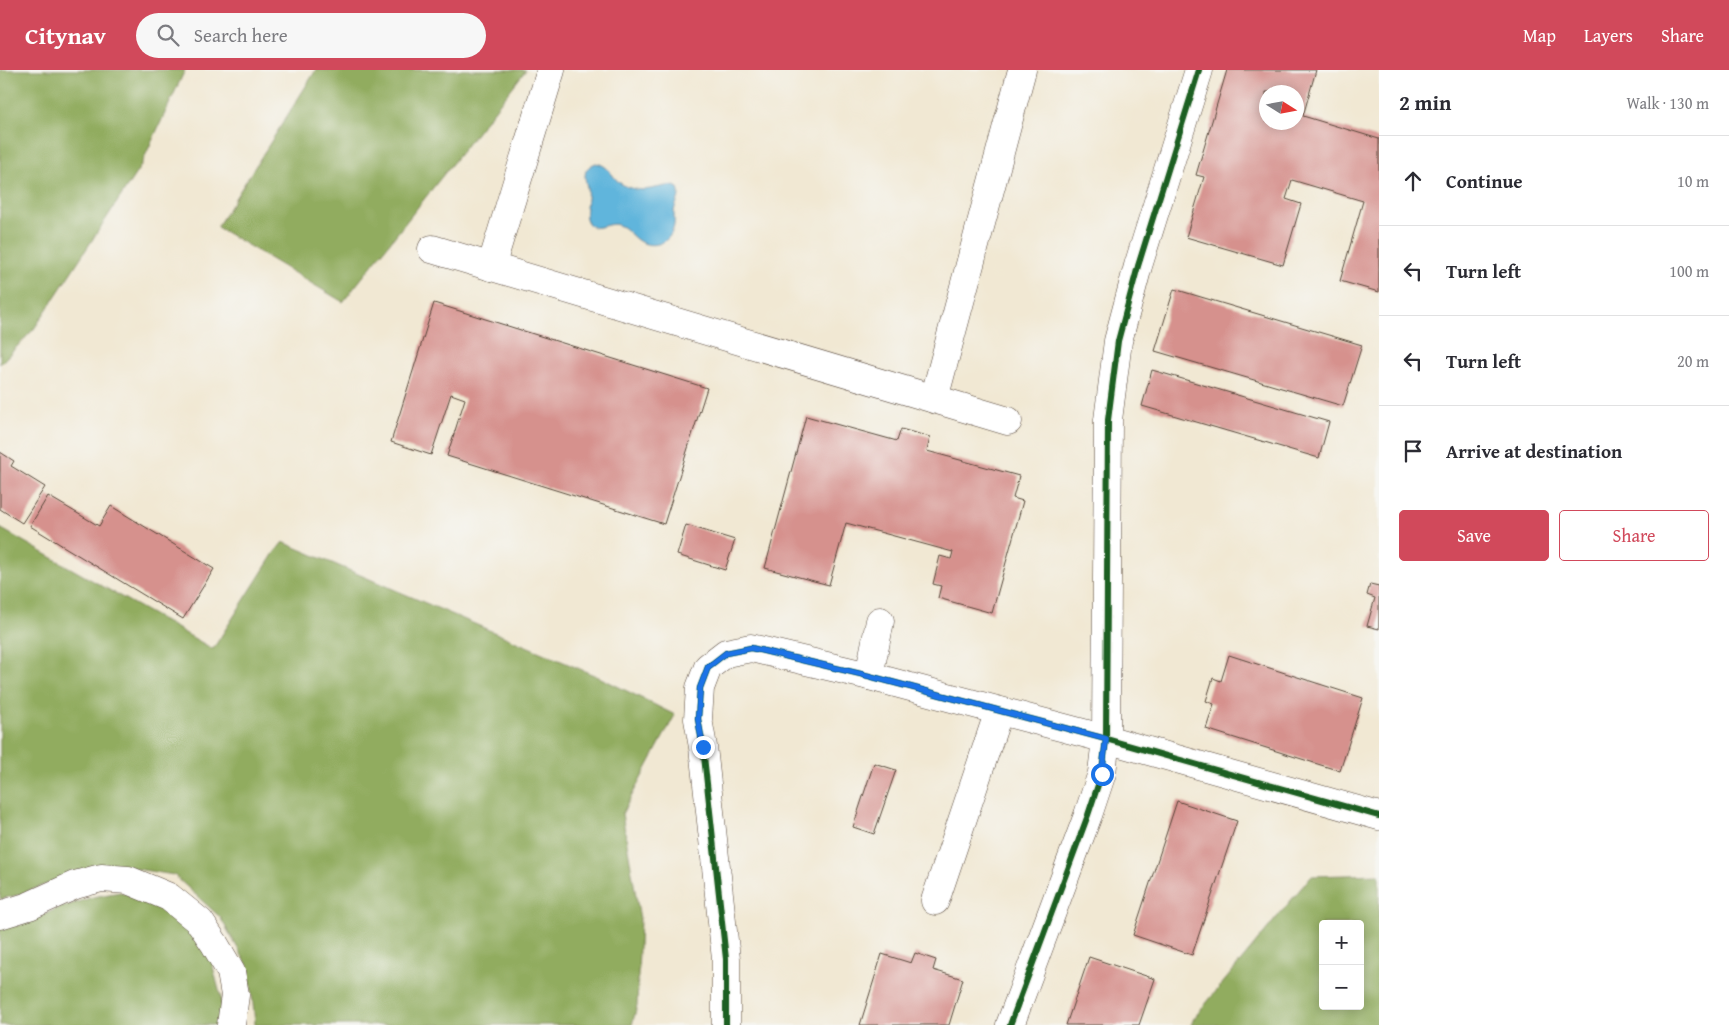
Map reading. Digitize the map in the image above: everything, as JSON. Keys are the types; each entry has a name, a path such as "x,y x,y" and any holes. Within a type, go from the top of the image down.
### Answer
{"street":[{"path":"491,267 551,70"},
{"path":"934,399 1022,70"},
{"path":"1010,1025 1102,774 1106,739 1108,420 1118,341 1138,266 1200,70"},
{"path":"432,249 1008,421"},
{"path":"869,676 880,620"},
{"path":"726,1025 726,959 704,756 698,719 700,688 708,667 726,653 751,648 869,676 1106,739 1379,816"},
{"path":"935,901 999,710"},
{"path":"0,915 29,906 75,885 101,878 128,880 169,897 200,922 231,972 235,995 230,1025"}],"green space":[{"path":"0,70 185,70 140,167 34,329 0,364"},
{"path":"316,70 526,70 343,302 217,227"},
{"path":"0,528 213,649 274,553 283,542 601,678 675,715 622,814 640,919 637,1006 632,1025 254,1025 249,968 220,917 174,875 118,866 55,881 18,895 0,899"},
{"path":"1379,874 1379,1025 1191,1025 1194,1018 1311,876"},
{"path":"120,892 154,900 188,927 211,959 221,998 220,1019 216,1025 0,1025 0,925 18,926 59,908 93,897"}],"water":[{"path":"596,163 607,168 625,186 641,190 670,186 678,188 679,195 674,210 674,227 667,239 652,245 641,242 618,225 593,227 590,225 586,218 587,191 585,175 589,167"}],"building":[{"path":"1227,70 1316,70 1304,112 1304,85 1259,85 1259,130 1304,130 1304,116 1379,139 1379,292 1340,281 1363,201 1292,180 1286,199 1301,204 1283,265 1186,237 1204,177 1196,175"},
{"path":"1174,289 1362,345 1343,406 1155,351"},
{"path":"434,303 707,388 664,524 447,456 465,399 451,394 431,455 391,442"},
{"path":"1152,370 1329,422 1319,458 1142,406"},
{"path":"806,416 897,441 901,429 930,437 927,451 1019,476 1013,498 1023,501 992,613 938,598 941,586 933,584 940,556 951,559 953,552 846,523 829,585 765,568"},
{"path":"0,452 14,461 11,466 45,487 22,523 0,509"},
{"path":"48,496 99,526 111,506 214,569 183,619 30,526"},
{"path":"686,525 735,540 725,570 677,555"},
{"path":"1370,584 1379,586 1379,629 1367,626 1375,598 1367,595"},
{"path":"1229,655 1363,698 1340,771 1206,729 1214,704 1206,701 1213,678 1221,681"},
{"path":"874,763 896,770 874,834 853,827"},
{"path":"1177,801 1237,821 1192,955 1133,935"},
{"path":"915,953 936,960 933,970 963,979 949,1025 860,1025 882,954 911,963"},
{"path":"1089,957 1155,979 1139,1025 1066,1025"}],"cycle path":[{"path":"1010,1025 1102,773 1106,739 1108,420 1118,341 1138,266 1199,70"},
{"path":"726,1025 726,959 703,747 698,719 700,688 708,667 726,653 751,648 869,676 1106,739 1379,816"}],"route":[{"path":"703,747 698,719 700,688 708,667 726,653 751,648 869,676 1106,739 1102,774"}]}
